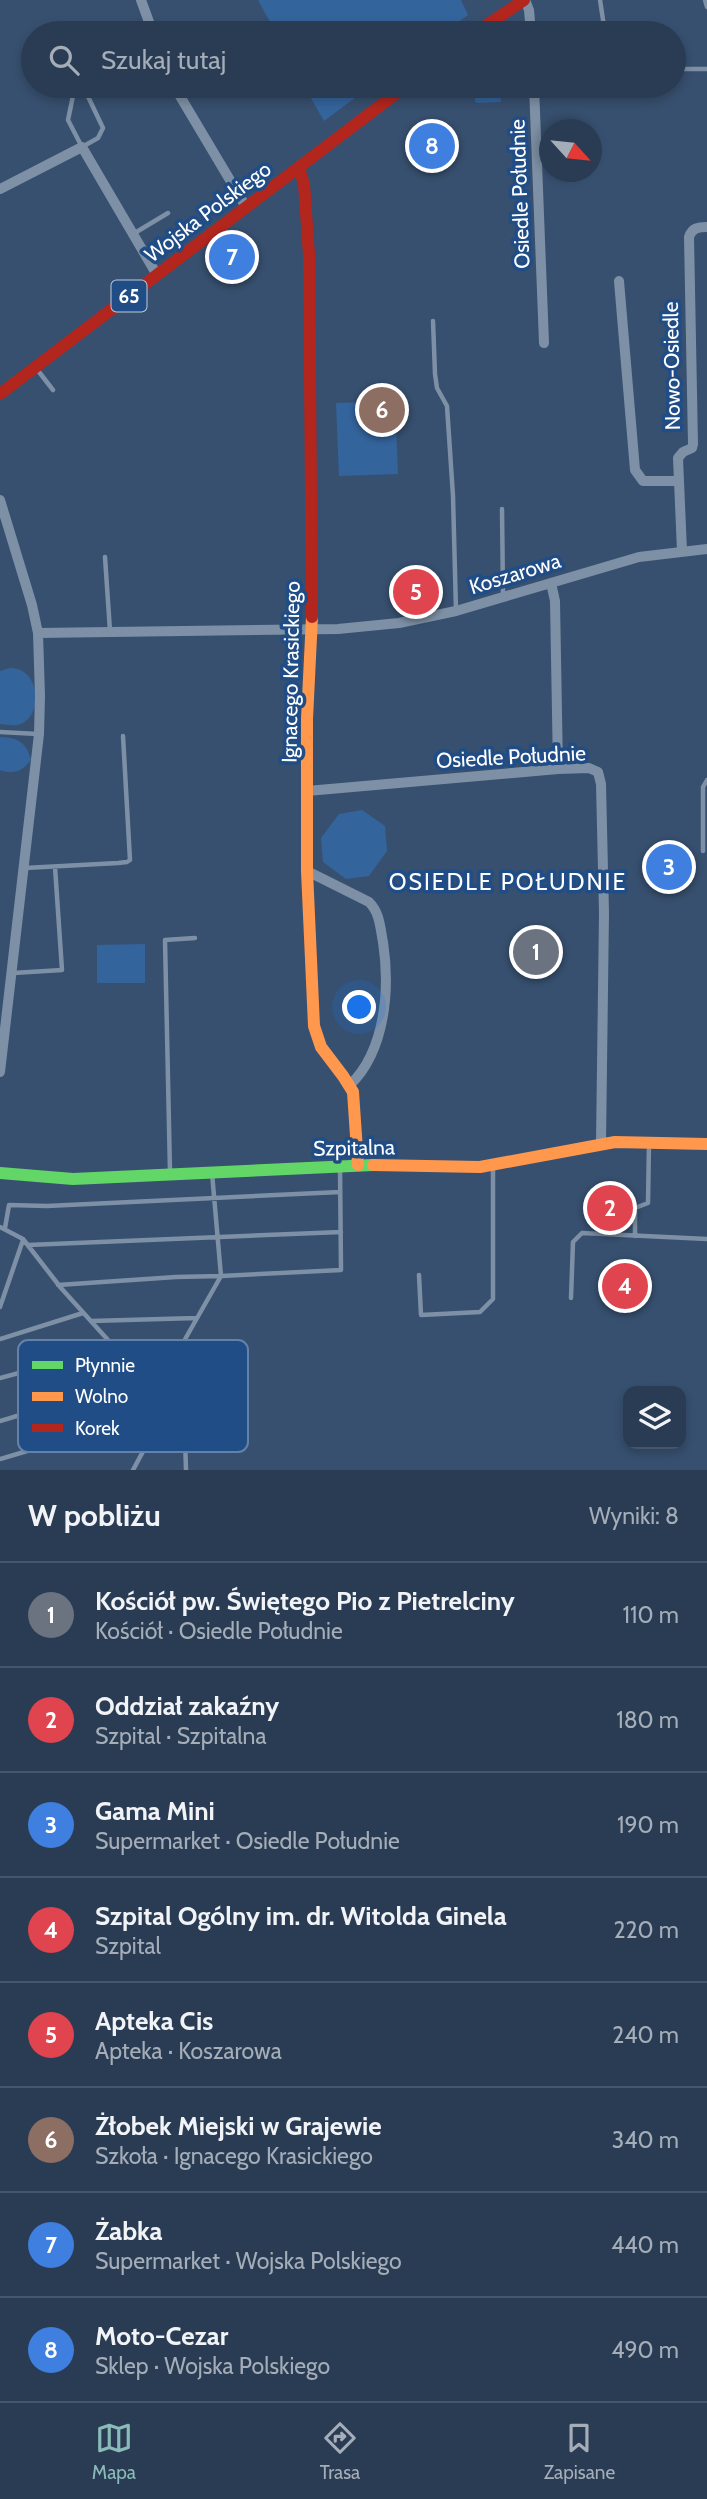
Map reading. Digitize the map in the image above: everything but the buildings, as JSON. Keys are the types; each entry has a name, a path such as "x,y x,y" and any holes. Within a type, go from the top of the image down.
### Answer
{"street":[{"path":"141,0 149,21"},
{"path":"493,21 524,0 530,10 530,21"},
{"path":"181,98 246,207"},
{"name":"Wojska Polskiego","path":"0,394 390,98"},
{"name":"Osiedle Południe","path":"534,98 544,344"},
{"path":"0,189 82,147 157,275"},
{"name":"Ignacego Krasickiego","path":"299,168 304,184 309,255 312,629 307,719 307,872 315,1036 329,1062 351,1084"},
{"name":"Nowo-Osiedle","path":"682,551 678,481 680,455 693,444 689,237 691,231 696,228 707,227"},
{"path":"619,281 635,470 643,481 678,481"},
{"path":"0,500 38,633 40,696 39,734 24,868 11,973 5,989 0,1072"},
{"name":"Koszarowa","path":"38,633 338,629 399,623 456,611 639,557 707,550"},
{"path":"551,583 555,601 558,769"},
{"name":"Osiedle Południe","path":"307,791 558,769 594,769 598,772 601,783 604,913 601,1143"},
{"path":"307,872 369,902 375,908 379,919 386,977 382,1019 368,1060 351,1084 355,1103 358,1166"},
{"name":"Szpitalna","path":"0,1172 72,1179 340,1166 493,1166 601,1143 707,1144"}],"lane":[{"path":"600,0 603,21"},
{"path":"705,0 707,7"},
{"path":"686,69 707,69"},
{"path":"73,98 68,120 82,147 98,138 103,128 89,98"},
{"path":"133,234 168,213"},
{"path":"433,321 435,374 438,388 447,406 450,440 456,611"},
{"path":"36,367 53,390"},
{"path":"502,509 503,597"},
{"path":"105,557 110,632"},
{"path":"0,732 39,734"},
{"path":"24,868 130,860 123,736"},
{"path":"704,850 703,787 707,780"},
{"path":"11,973 62,970 55,867"},
{"path":"170,1174 166,940 195,939"},
{"path":"635,1236 635,1208 648,1203 649,1142"},
{"path":"58,1285 341,1270 340,1166"},
{"path":"419,1275 421,1315 480,1312 493,1299 493,1166"},
{"path":"185,1340 221,1276 212,1172"},
{"path":"109,1340 58,1285 23,1239 3,1227 9,1205 47,1206 340,1192"},
{"path":"28,1245 341,1232"},
{"path":"571,1298 572,1247 582,1233 707,1239"},
{"path":"0,1307 23,1239"},
{"path":"0,1339 83,1313"},
{"path":"91,1321 198,1318"},
{"path":"0,1378 18,1373"},
{"path":"0,1421 18,1416"},
{"path":"0,1459 26,1452"},
{"path":"134,1470 143,1452"},
{"path":"185,1452 186,1470"}],"shaded area":[{"path":"258,0 461,0 468,15 460,21 269,21"},
{"path":"311,98 355,98 324,121"},
{"path":"475,98 501,98 501,102 477,103"},
{"path":"368,402 369,425 396,424 398,474 339,476 336,403"},
{"path":"10,668 21,670 28,676 36,695 32,714 26,721 15,725 0,724 0,671"},
{"path":"0,737 12,738 26,748 31,759 18,771 0,770"},
{"path":"362,810 385,826 387,851 369,876 346,879 323,862 321,838 339,814"},
{"path":"145,944 145,983 97,983 97,945"}],"traffic: fast":[{"path":"0,1173 73,1179 373,1165"}],"traffic: slow":[{"path":"312,617 307,719 307,871 314,1026 321,1047 353,1092 358,1165"},
{"path":"373,1165 480,1167 615,1142 707,1144"}],"traffic: jam":[{"path":"493,21 524,0"},
{"path":"0,394 390,98"},
{"path":"299,168 304,184 309,255 312,617"}],"place":[{"name":"Moto-Cezar","path":"432,146"},
{"name":"Żabka","path":"232,257"},
{"name":"Żłobek Miejski w Grajewie","path":"382,410"},
{"name":"Apteka Cis","path":"416,592"},
{"name":"Gama Mini","path":"669,867"},
{"name":"Kościół pw. Świętego Pio z Pietrelciny","path":"536,952"},
{"name":"Oddział zakaźny","path":"610,1208"},
{"name":"Szpital Ogólny im. dr. Witolda Ginela","path":"625,1286"}],"district":[{"name":"OSIEDLE POŁUDNIE","path":"508,882"}]}
